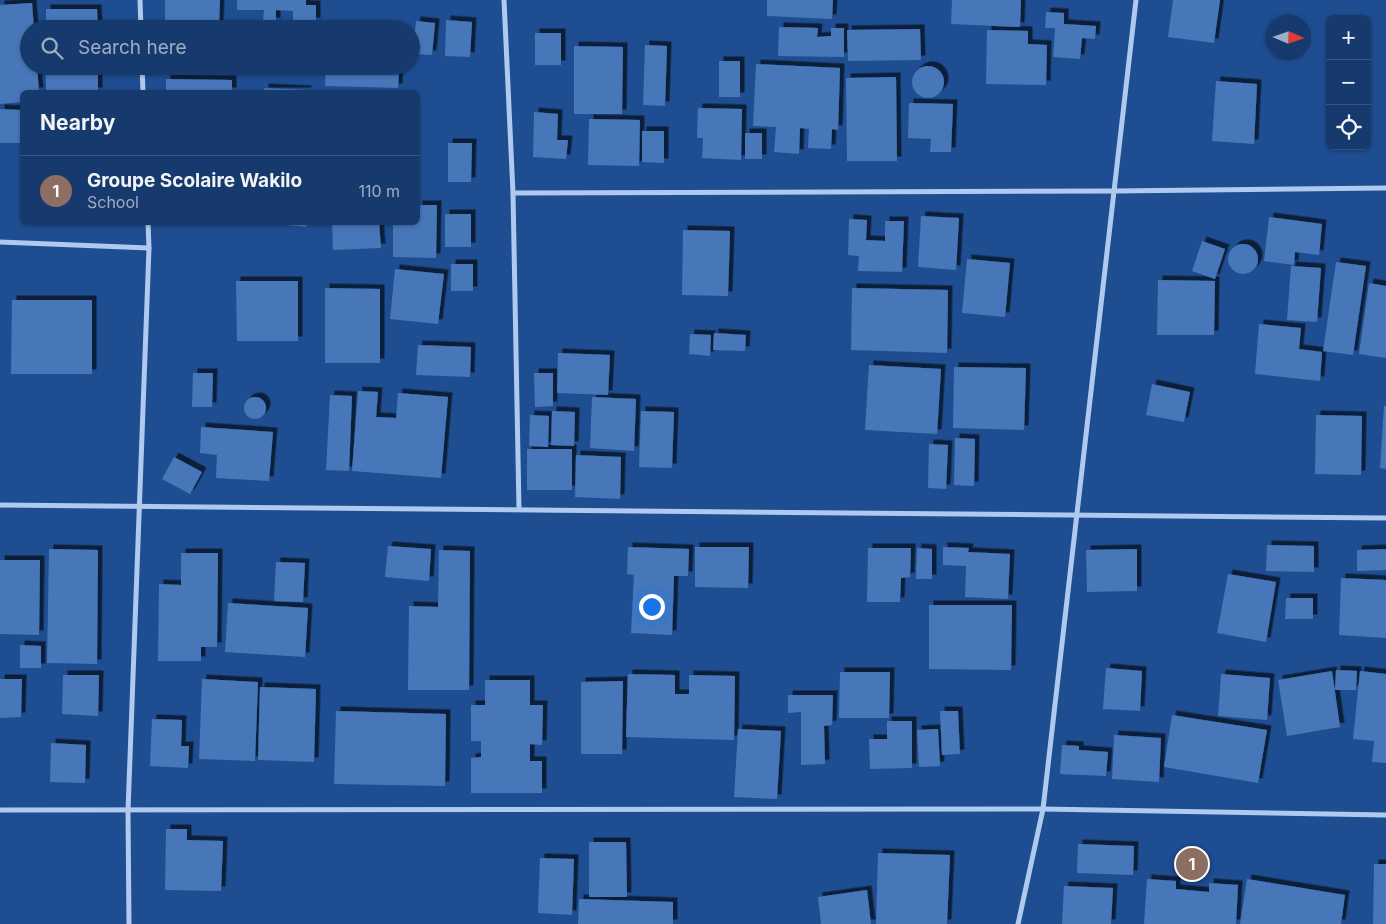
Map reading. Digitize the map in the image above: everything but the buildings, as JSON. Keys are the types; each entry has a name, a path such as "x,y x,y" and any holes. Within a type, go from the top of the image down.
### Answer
{"street":[{"path":"140,0 141,20"},
{"path":"504,0 513,193 519,509"},
{"path":"1018,924 1043,809 1136,0"},
{"path":"142,75 143,90"},
{"path":"513,193 1386,188"},
{"path":"129,924 128,811 149,248 148,225"},
{"path":"0,242 149,248"},
{"path":"0,505 1386,518"},
{"path":"0,810 1043,809 1386,815"}],"place":[{"name":"Groupe Scolaire Wakilo","path":"1192,864"}]}
